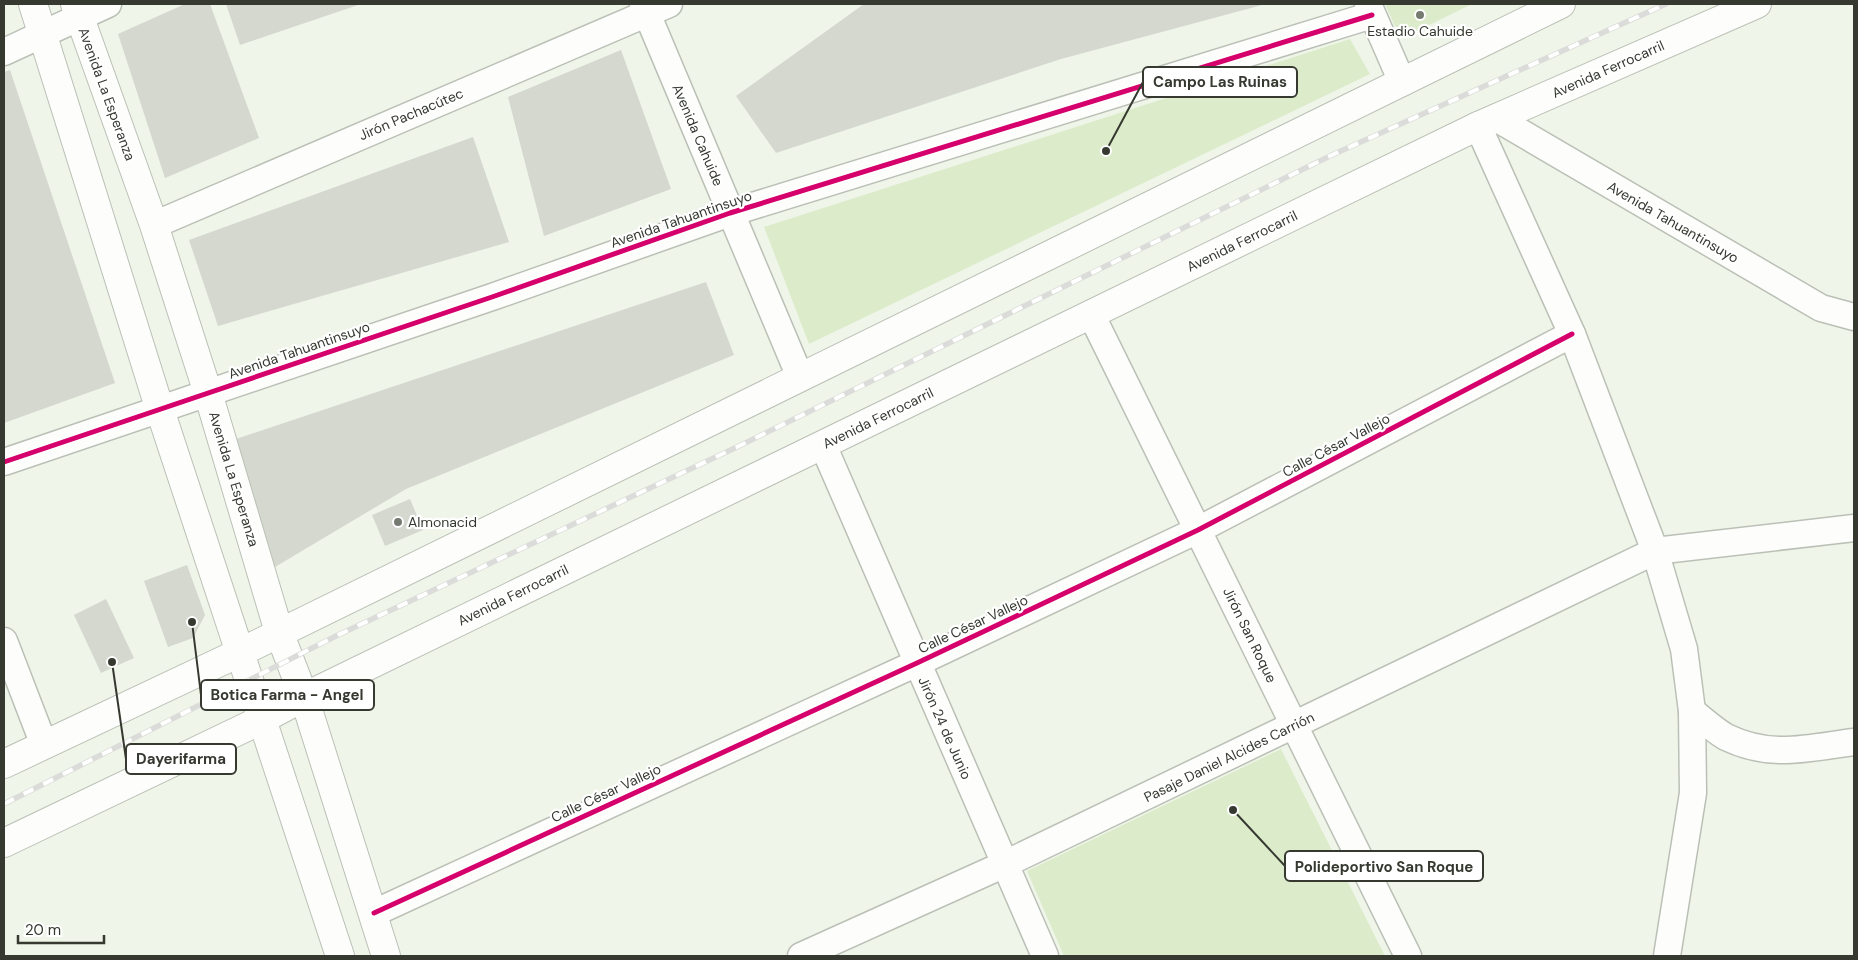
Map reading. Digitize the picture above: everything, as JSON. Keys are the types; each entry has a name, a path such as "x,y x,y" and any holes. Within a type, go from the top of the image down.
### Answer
{"main road":[{"path":"33,4 160,410 340,956"},
{"path":"4,764 240,652 1561,4"},
{"name":"Avenida Ferrocarril","path":"4,843 261,720 304,696 1487,122 1757,4"},
{"name":"Avenida La Esperanza","path":"77,10 154,224 208,393 279,632 304,696 386,956"}],"street":[{"path":"4,52 43,34 77,10 108,4"},
{"name":"Avenida Cahuide","path":"653,7 730,213 800,377"},
{"name":"Jirón Pachacútec","path":"154,224 653,7"},
{"path":"1370,9 1402,82"},
{"name":"Avenida Tahuantinsuyo","path":"4,462 492,297 730,213 1370,9"},
{"path":"1487,122 1572,334 1655,551 1684,649 1692,712 1693,793 1667,956"},
{"name":"Avenida Tahuantinsuyo","path":"1487,122 1821,308 1854,317"},
{"name":"Jirón San Roque","path":"1091,314 1408,956"},
{"name":"Calle César Vallejo","path":"374,913 1198,530 1572,334"},
{"name":"Jirón 24 de Junio","path":"823,444 1045,956"},
{"name":"Pasaje Daniel Alcides Carrión","path":"801,956 1005,864 1655,551 1854,528"},
{"path":"4,642 44,745"},
{"path":"1692,712 1725,736 1756,748 1780,752 1854,742"}],"green space":[{"name":"Estadio Cahuide","path":"1385,4 1472,4 1411,34 1395,26"},
{"path":"1350,39 1370,74 809,344 764,227"},
{"path":"1281,749 1385,956 1064,956 1027,871"}],"building":[{"path":"185,4 210,4 259,138 165,178 118,34"},
{"path":"226,4 361,4 240,45"},
{"path":"864,4 1266,4 1061,59 776,153 736,96"},
{"path":"621,50 671,189 544,236 508,97"},
{"path":"10,70 115,383 4,423 4,72"},
{"path":"473,137 509,242 218,326 189,240"},
{"path":"706,282 734,355 406,489 275,567 236,439"},
{"name":"Almonacid","path":"410,499 423,530 385,546 372,515"},
{"path":"187,565 205,615 193,638 168,647 144,581"},
{"path":"106,599 134,658 101,673 74,615"}],"railway":[{"path":"4,804 336,636 737,447 1332,155 1666,4"}],"cycle path":[{"path":"4,462 492,297 730,213 1372,15"},
{"path":"374,913 917,663 1198,530 1572,334"}],"place":[{"name":"Estadio Cahuide","path":"1420,15"},
{"name":"Campo Las Ruinas","path":"1106,151"},
{"name":"Almonacid","path":"398,522"},
{"name":"Botica Farma - Angel","path":"192,622"},
{"name":"Dayerifarma","path":"112,662"},
{"name":"Polideportivo San Roque","path":"1233,810"}]}
